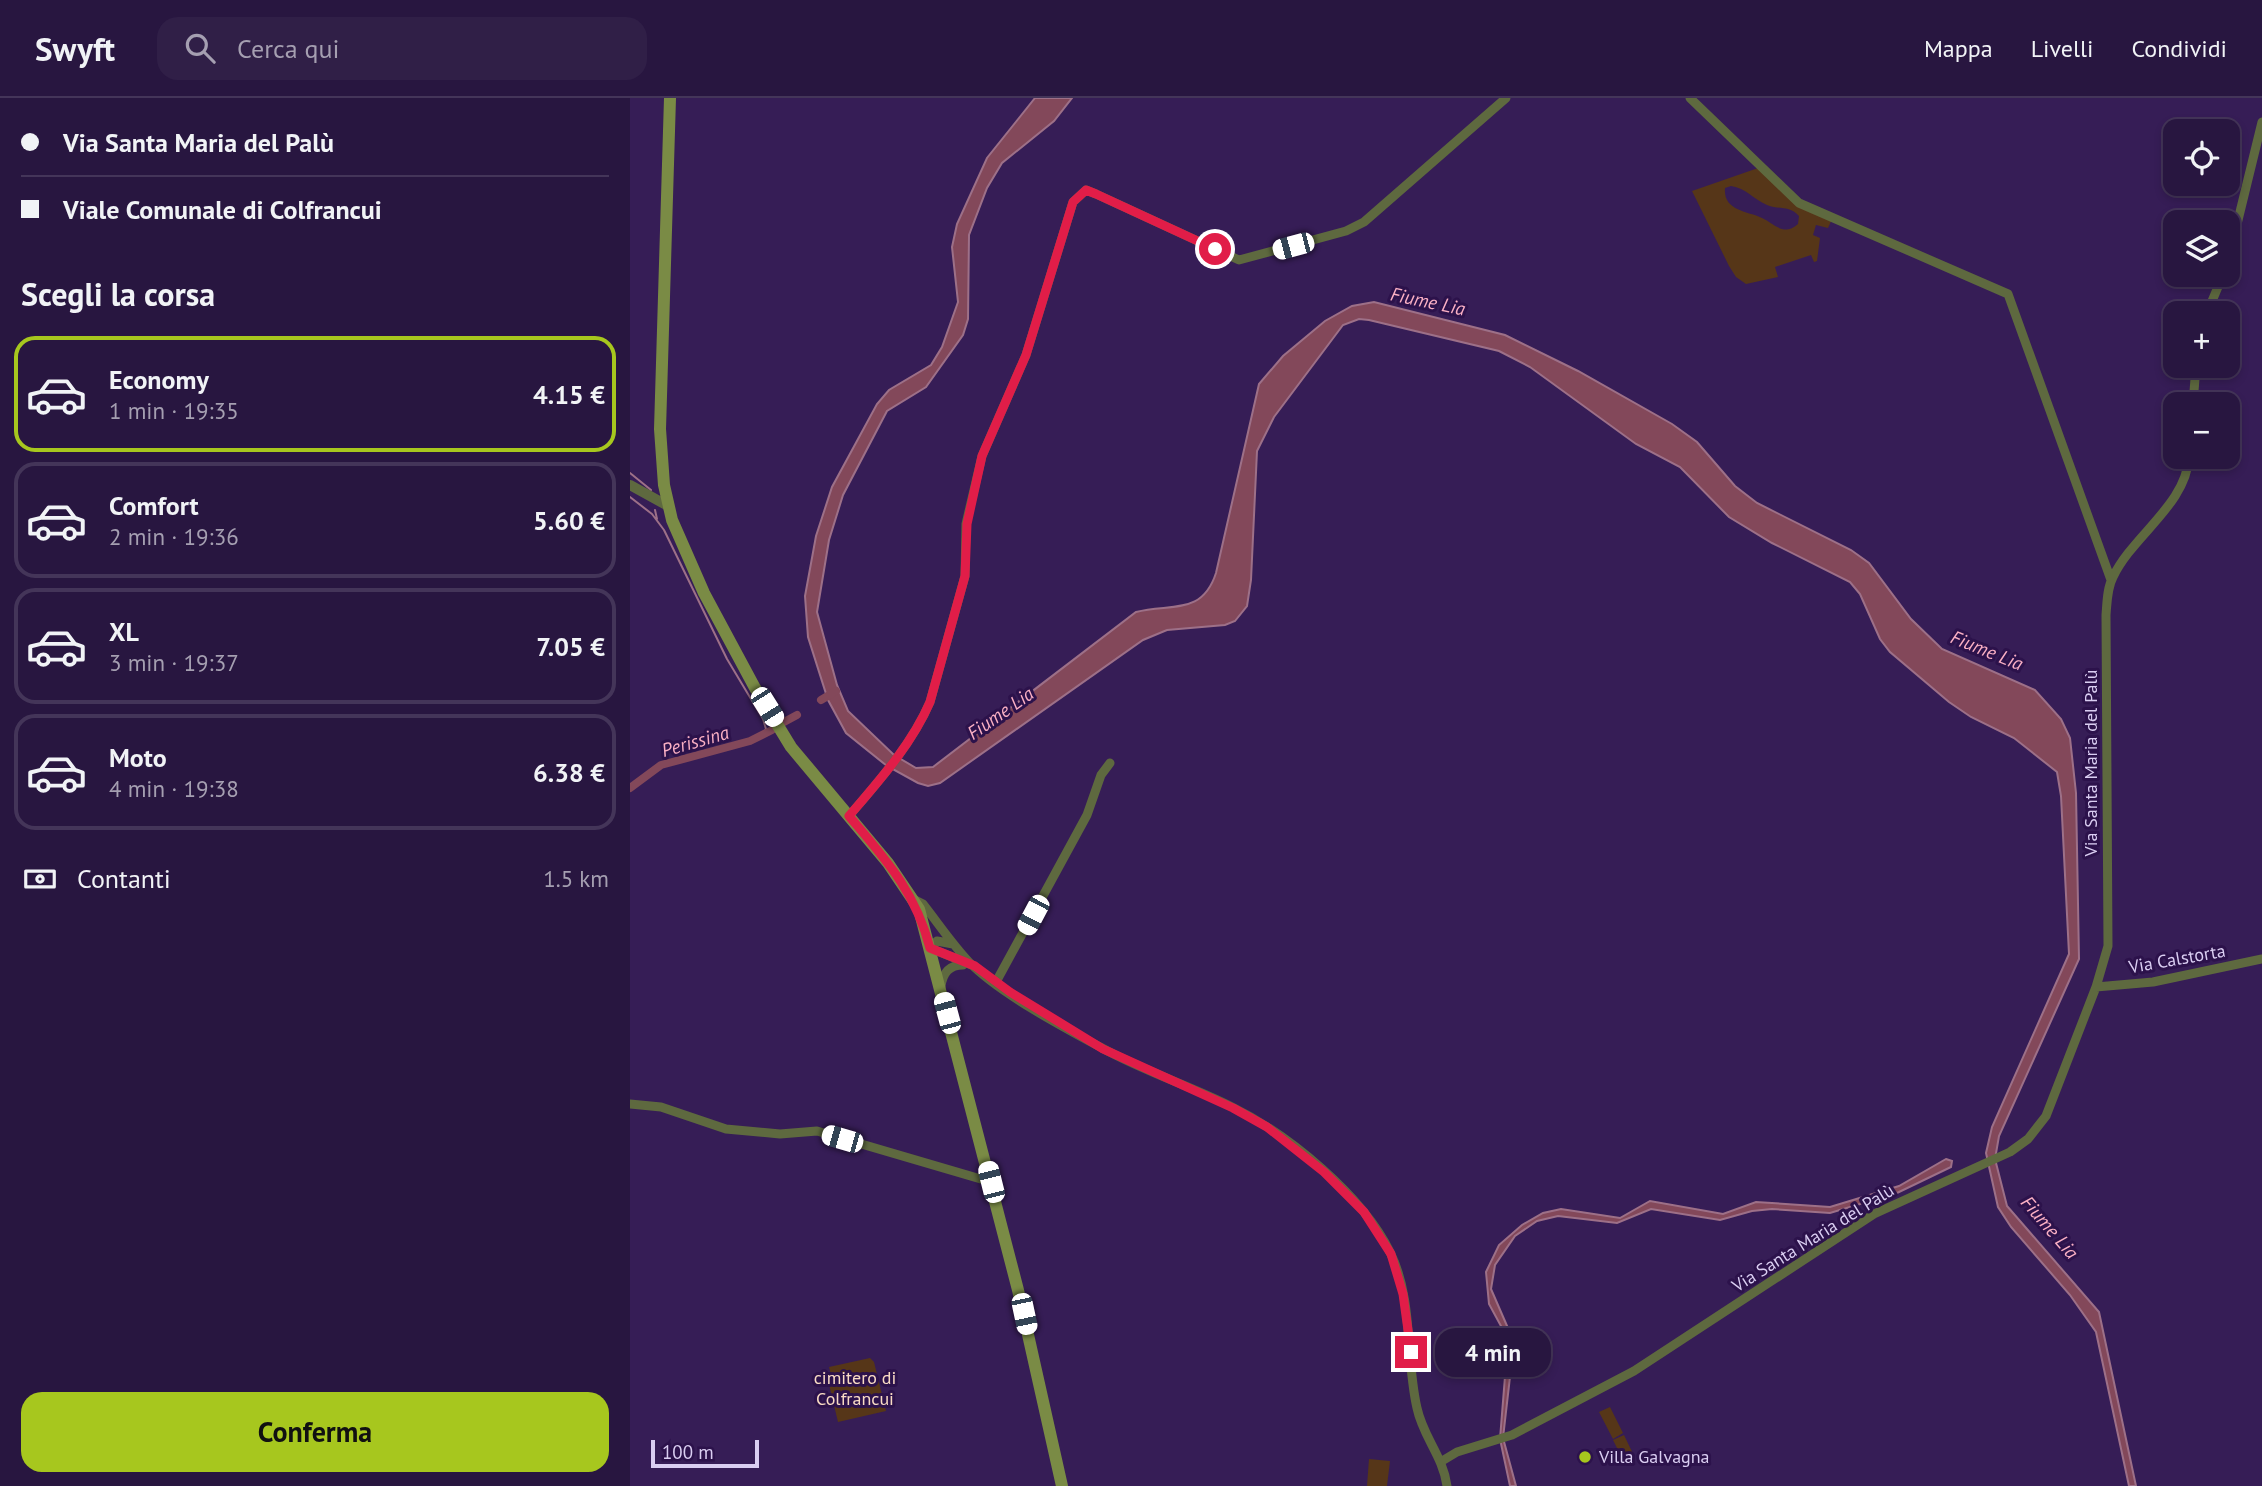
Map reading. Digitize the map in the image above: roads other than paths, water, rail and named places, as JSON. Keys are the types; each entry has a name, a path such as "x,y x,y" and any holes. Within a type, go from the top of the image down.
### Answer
{"main road":[{"path":"670,98 660,429 668,506 686,554 755,688 791,747 888,863 913,899 929,944 991,1182 1062,1486"}],"street":[{"path":"849,816 887,771 930,702 965,576 967,524 982,456 1026,355 1073,202 1079,195 1086,190 1096,194 1239,260 1346,231 1364,222 1506,98"},
{"name":"Via Santa Maria del Palù","path":"1690,98 1799,203 2008,294 2111,580"},
{"path":"2240,212 2262,122"},
{"name":"Via Santa Maria del Palù","path":"1442,1461 1457,1452 1512,1435 1634,1371 1874,1214 2000,1157 2028,1139 2046,1116 2109,946 2106,615 2111,580 2125,555 2179,489 2185,469"},
{"path":"630,485 668,506"},
{"path":"996,982 1087,815 1101,775 1110,763"},
{"path":"913,899 923,904 971,965"},
{"path":"929,944 937,941 955,945"},
{"path":"929,944 971,965 1103,1049 1233,1108 1267,1127 1324,1172 1364,1212 1391,1254 1399,1279 1407,1315 1417,1410 1442,1461 1447,1486"},
{"name":"Via Calstorta","path":"2096,987 2153,982 2262,959"},
{"path":"941,988 943,975 949,968 971,965"},
{"path":"630,1104 661,1107 726,1129 780,1134 817,1131 991,1182"}],"waterway":[{"path":"630,473 651,490"},
{"path":"630,497 652,514 664,530 727,659 763,719 766,729 762,735"},
{"path":"655,510 657,519"},
{"name":"Perissina","path":"821,700 836,691"},
{"name":"Perissina","path":"784,722 797,715"},
{"name":"Perissina","path":"630,788 661,765 750,741 772,730"}],"place":[{"name":"Villa Galvagna","path":"1585,1457"}],"water label":[{"name":"Fiume Lia","path":"1428,301"},
{"name":"Fiume Lia","path":"1987,650"},
{"name":"Fiume Lia","path":"1000,713"},
{"name":"Fiume Lia","path":"2050,1227"}],"park label":[{"name":"cimitero di Colfrancui","path":"855,1388"}]}
